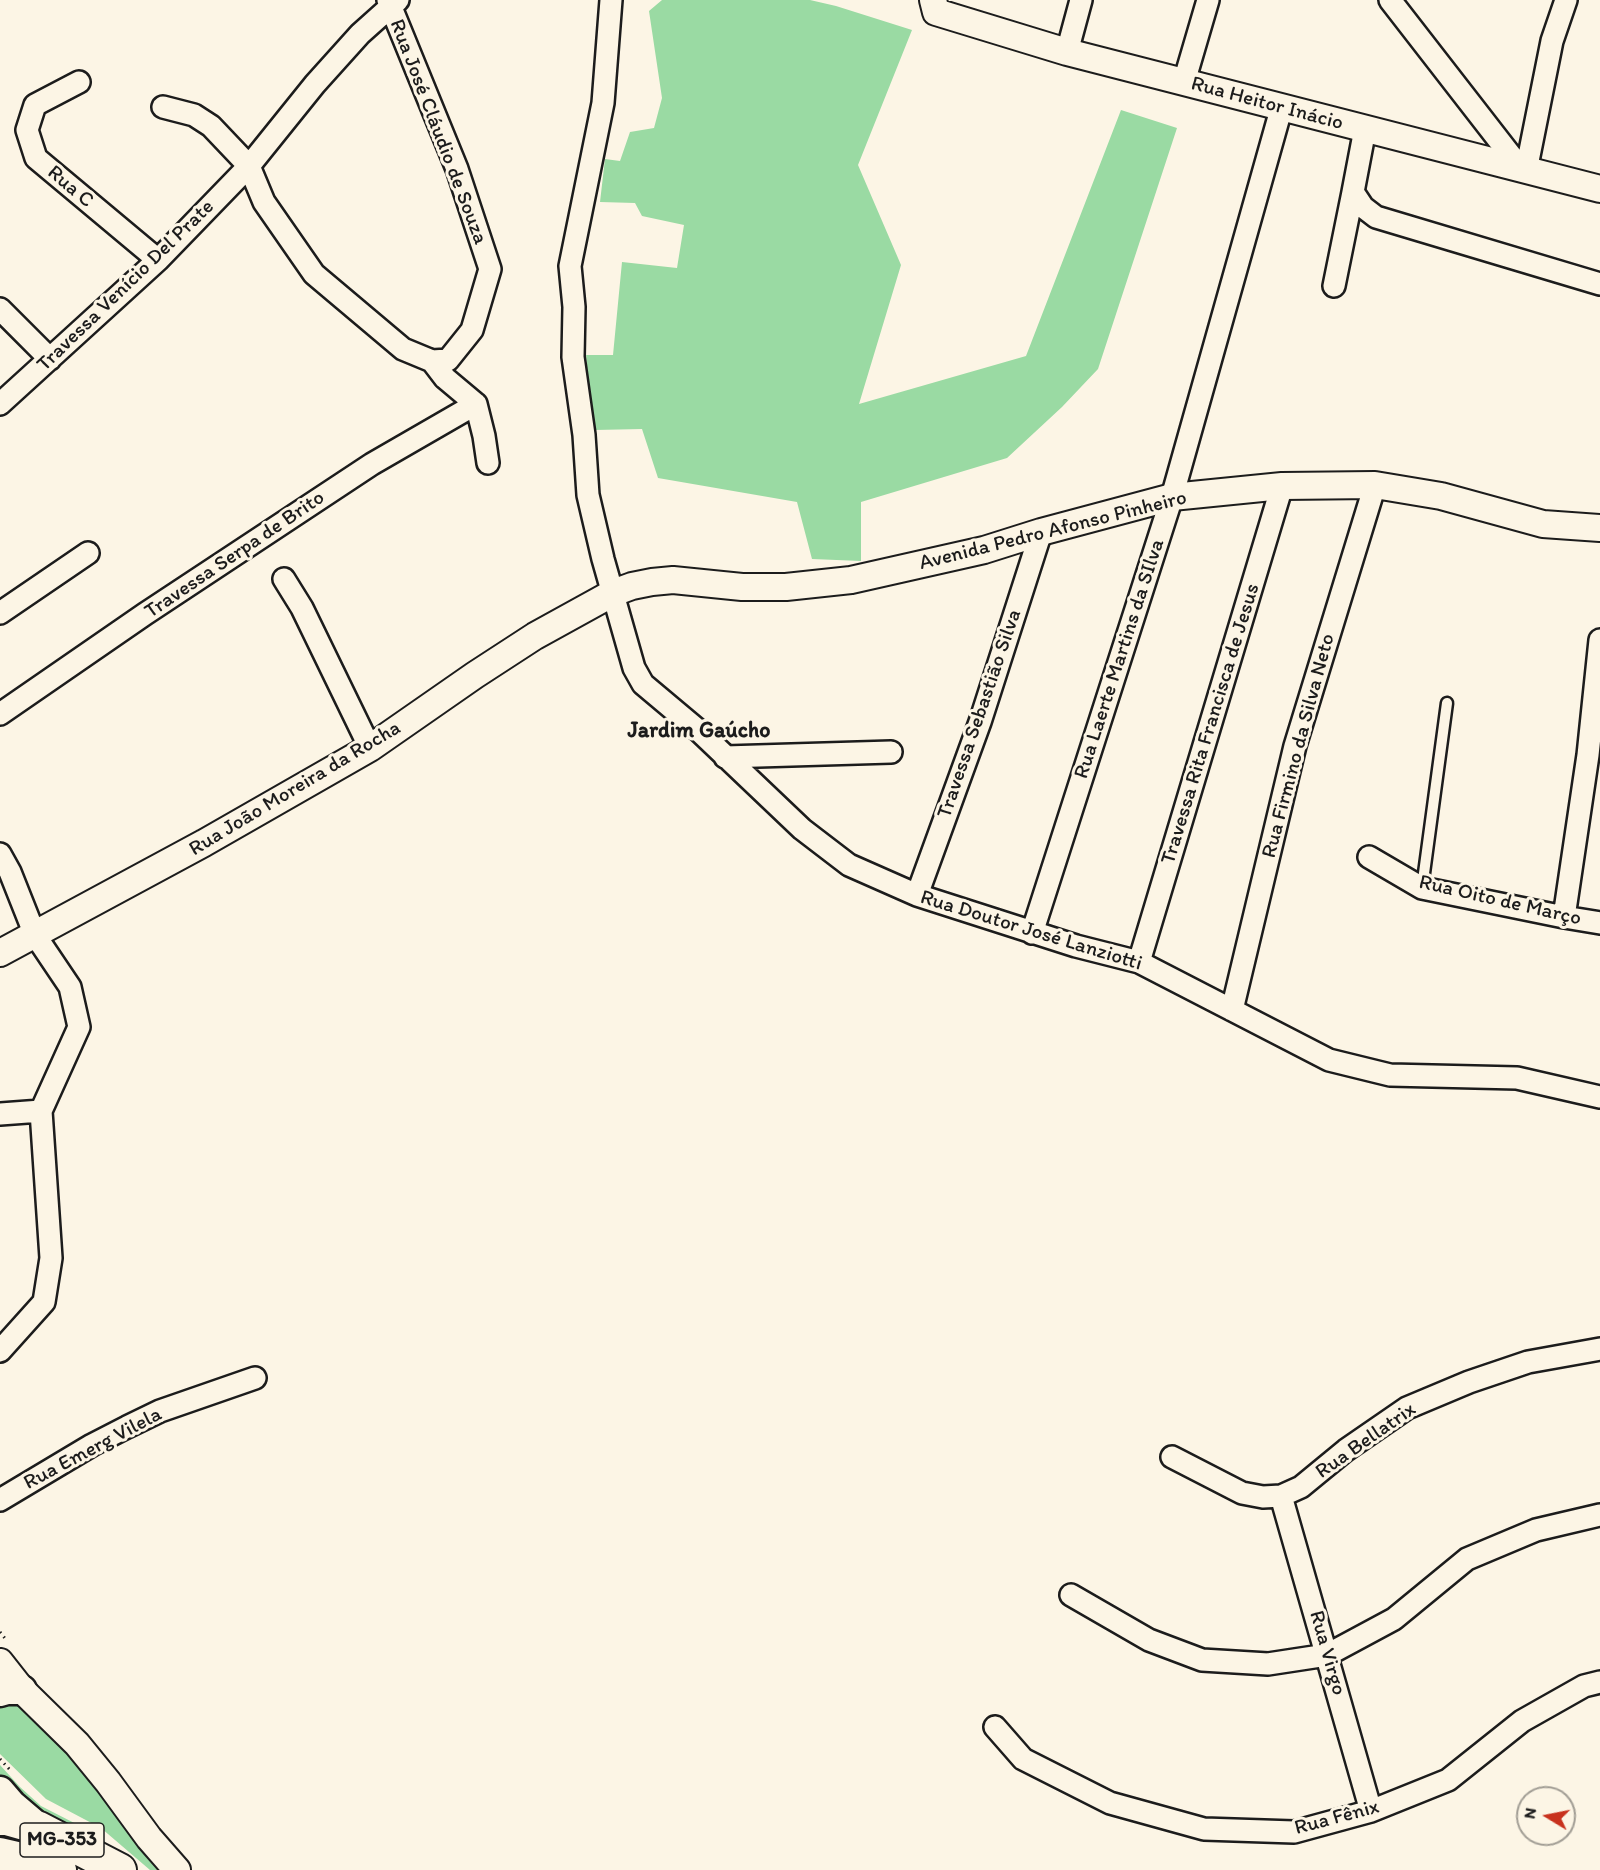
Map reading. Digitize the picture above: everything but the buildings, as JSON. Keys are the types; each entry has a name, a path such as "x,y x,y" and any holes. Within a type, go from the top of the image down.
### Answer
{"main road":[{"path":"0,1791 12,1805 39,1828"},
{"name":"MG-353","path":"0,1819 39,1828 120,1870"},
{"name":"MG-353","path":"0,1854 52,1866 60,1870"}],"street":[{"name":"Rua Doutor José Lanziotti","path":"611,0 603,103 570,266 574,307 573,357 584,435 588,495 634,668 643,684 699,731 802,828 849,865 917,895 1032,933 1139,962 1329,1060 1390,1075 1517,1078 1600,1097"},
{"path":"1067,52 1081,0"},
{"path":"1184,82 1208,0"},
{"path":"1390,0 1524,170"},
{"path":"1524,170 1552,41 1566,0"},
{"path":"249,166 315,84 360,34 392,3"},
{"name":"Rua José Cláudio de Souza","path":"392,3 457,169 490,268 472,330 440,360"},
{"name":"Rua Heitor Inácio","path":"935,6 1067,52 1600,189"},
{"name":"Rua C","path":"80,82 35,105 27,130 36,158 158,260"},
{"name":"Rua Laerte Martins da SIlva","path":"1032,933 1172,498 1282,106"},
{"path":"163,107 194,115 211,126 249,166 264,202 314,274 403,349 440,360 445,378 476,404 488,463"},
{"path":"1334,286 1365,129"},
{"name":"Travessa Venício Del Prate","path":"0,404 158,260 249,166"},
{"path":"1353,192 1363,207 1376,217 1600,285"},
{"path":"0,309 50,359"},
{"name":"Travessa Serpa de Brito","path":"0,714 145,614 372,464 476,404"},
{"name":"Avenida Pedro Afonso Pinheiro","path":"613,593 632,586 673,580 742,587 786,587 851,580 984,550 1041,532 1172,498 1282,486 1375,485 1441,496 1543,524 1600,528"},
{"name":"Rua Firmino da Silva Neto","path":"1232,1010 1295,746 1375,485"},
{"name":"Travessa Rita Francisca de Jesus","path":"1139,962 1282,486"},
{"name":"Travessa Sebastião Silva","path":"917,895 980,722 1041,532"},
{"path":"0,614 88,553"},
{"path":"284,579 302,608 370,748"},
{"name":"Rua João Moreira da Rocha","path":"0,953 204,843 370,748 535,636 613,593"},
{"path":"1564,917 1594,757 1600,640"},
{"path":"725,757 891,752"},
{"path":"0,854 10,872 35,935 70,987 79,1027 40,1111 51,1258 44,1302 0,1352"},
{"name":"Rua Oito de Março","path":"1370,857 1422,888 1600,923"},
{"path":"0,1114 40,1111"},
{"name":"Rua Bellatrix","path":"1281,1496 1301,1486 1346,1450 1407,1408 1469,1382 1528,1362 1600,1349"},
{"name":"Rua Emerg Vilela","path":"0,1500 92,1445 160,1411 255,1378"},
{"path":"1172,1457 1242,1493 1263,1497 1281,1496"},
{"name":"Rua Virgo","path":"1281,1496 1371,1811"},
{"path":"1071,1595 1149,1640 1202,1659 1268,1664 1327,1655 1394,1619 1467,1559 1536,1530 1600,1515"},
{"path":"0,1662 11,1691 77,1744 108,1782 148,1838 177,1870"},
{"name":"Rua Fênix","path":"995,1727 1023,1759 1110,1803 1204,1829 1294,1832 1371,1811 1448,1780 1522,1721 1584,1686 1600,1682"}],"lane":[{"path":"1422,888 1447,703"}],"green space":[{"path":"662,0 810,0 912,30 858,165 901,265 859,404 1026,356 1121,110 1177,128 1098,369 1062,407 1007,458 861,502 861,561 812,559 797,502 658,478 642,429 595,430 586,355 613,355 622,262 677,268 684,225 642,216 635,203 600,202 605,159 620,161 630,132 654,128 662,98 649,11"},
{"path":"0,1700 18,1703 76,1760 116,1816 160,1870 150,1870 101,1828 46,1799 0,1754"},
{"path":"0,1765 41,1806 88,1830 105,1843 62,1822 50,1819 0,1785"}],"district":[{"name":"Jardim Gaúcho","path":"699,731"}]}
